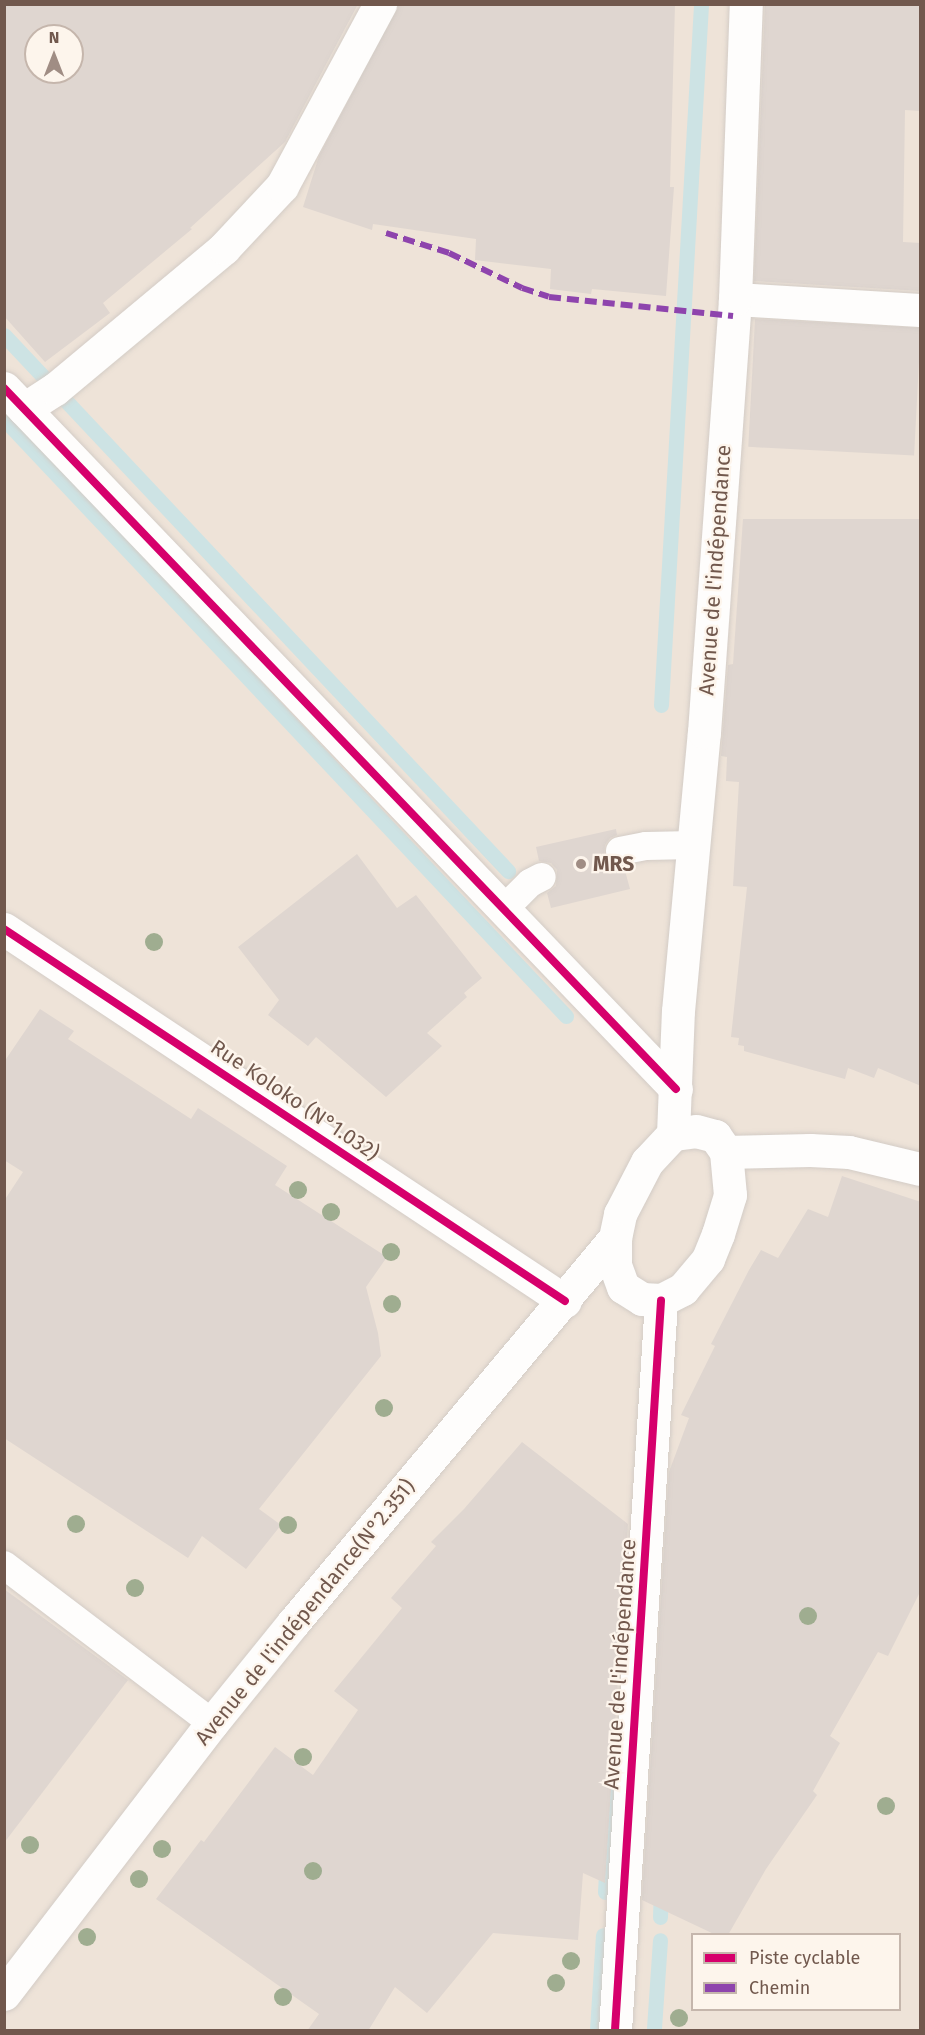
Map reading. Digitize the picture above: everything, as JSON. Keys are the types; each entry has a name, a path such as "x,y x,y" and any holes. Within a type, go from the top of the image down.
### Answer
{"street":[{"path":"14,399 55,389 224,249 282,186 380,4"},
{"name":"Avenue de l'indépendance","path":"673,1134 678,1011 694,845 735,299 746,4"},
{"path":"735,299 921,310"},
{"path":"14,399 676,1089"},
{"name":"Rue Koloko (N°1.032)","path":"4,928 565,1301"},
{"path":"696,1131 715,1136 726,1152 730,1194 708,1259 683,1289 661,1300 642,1299 623,1287 615,1265 615,1238 620,1214 629,1192 647,1162 673,1134 696,1131"},
{"path":"726,1152 810,1150 849,1152 921,1169"},
{"name":"Avenue de l'indépendance(N°2.351)","path":"4,1994 292,1623 565,1301 615,1238"},
{"name":"Avenue de l'indépendance","path":"615,2031 661,1300"}],"lane":[{"path":"620,851 646,846 694,845"},
{"path":"503,910 530,883 542,877"},
{"path":"4,1565 212,1724"}],"shaded area":[{"path":"5,5 920,5 920,2030 5,2030"}],"building":[{"path":"4,4 358,4 285,142 190,228 192,229 103,303 110,313 45,362 4,316"},
{"path":"399,4 675,4 670,187 674,187 666,296 592,289 591,294 550,289 551,269 475,260 476,239 373,224 372,230 303,207 319,156"},
{"path":"765,4 921,4 921,111 905,110 903,242 921,243 921,291 754,281"},
{"path":"755,319 920,328 914,456 748,447"},
{"path":"743,519 921,519 921,1086 878,1068 874,1078 848,1068 845,1079 744,1051 744,1046 738,1045 739,1038 731,1037 747,887 733,886 739,782 726,781 727,757 721,756 728,665 733,664"},
{"name":"MRS","path":"616,829 617,835 610,838 605,845 604,855 614,866 624,867 630,889 551,908 547,893 556,886 557,870 551,863 539,861 536,847"},
{"path":"357,854 397,908 416,895 482,978 464,993 467,997 427,1033 442,1046 386,1097 316,1037 308,1046 268,1015 279,1000 238,947"},
{"path":"40,1009 74,1031 68,1039 191,1119 198,1108 287,1166 275,1185 387,1257 366,1287 378,1333 381,1356 259,1509 281,1525 246,1569 202,1536 188,1558 4,1438 4,1201 23,1172 4,1160 4,1062"},
{"path":"842,1176 921,1202 921,1590 888,1656 878,1652 830,1736 840,1743 813,1791 817,1795 766,1869 729,1933 712,1933 642,1900 669,1472 689,1418 681,1415 715,1346 711,1344 761,1250 778,1258 808,1209 828,1217"},
{"path":"522,1442 628,1524 605,1883 583,1873 578,1940 493,1933 427,2013 395,1987 368,2031 307,2031 319,2014 156,1899 201,1840 204,1842 275,1747 313,1775 358,1710 334,1691 402,1608 391,1598 436,1546 431,1542 464,1509"},
{"path":"4,1589 128,1680 4,1843"}],"waterway":[{"path":"661,705 701,4"},
{"path":"4,335 508,871"},
{"path":"4,419 566,1016"},
{"path":"605,1892 612,1765"},
{"path":"660,1917 661,1890"},
{"path":"597,2030 603,1935"},
{"path":"654,2028 660,1940"}],"marked path":[{"path":"386,233 449,253 522,288 549,297 733,316"}],"cycle path":[{"path":"4,388 676,1089"},
{"path":"4,929 565,1301"},
{"path":"615,2030 661,1300"}],"place":[{"name":"MRS","path":"581,864"}]}
